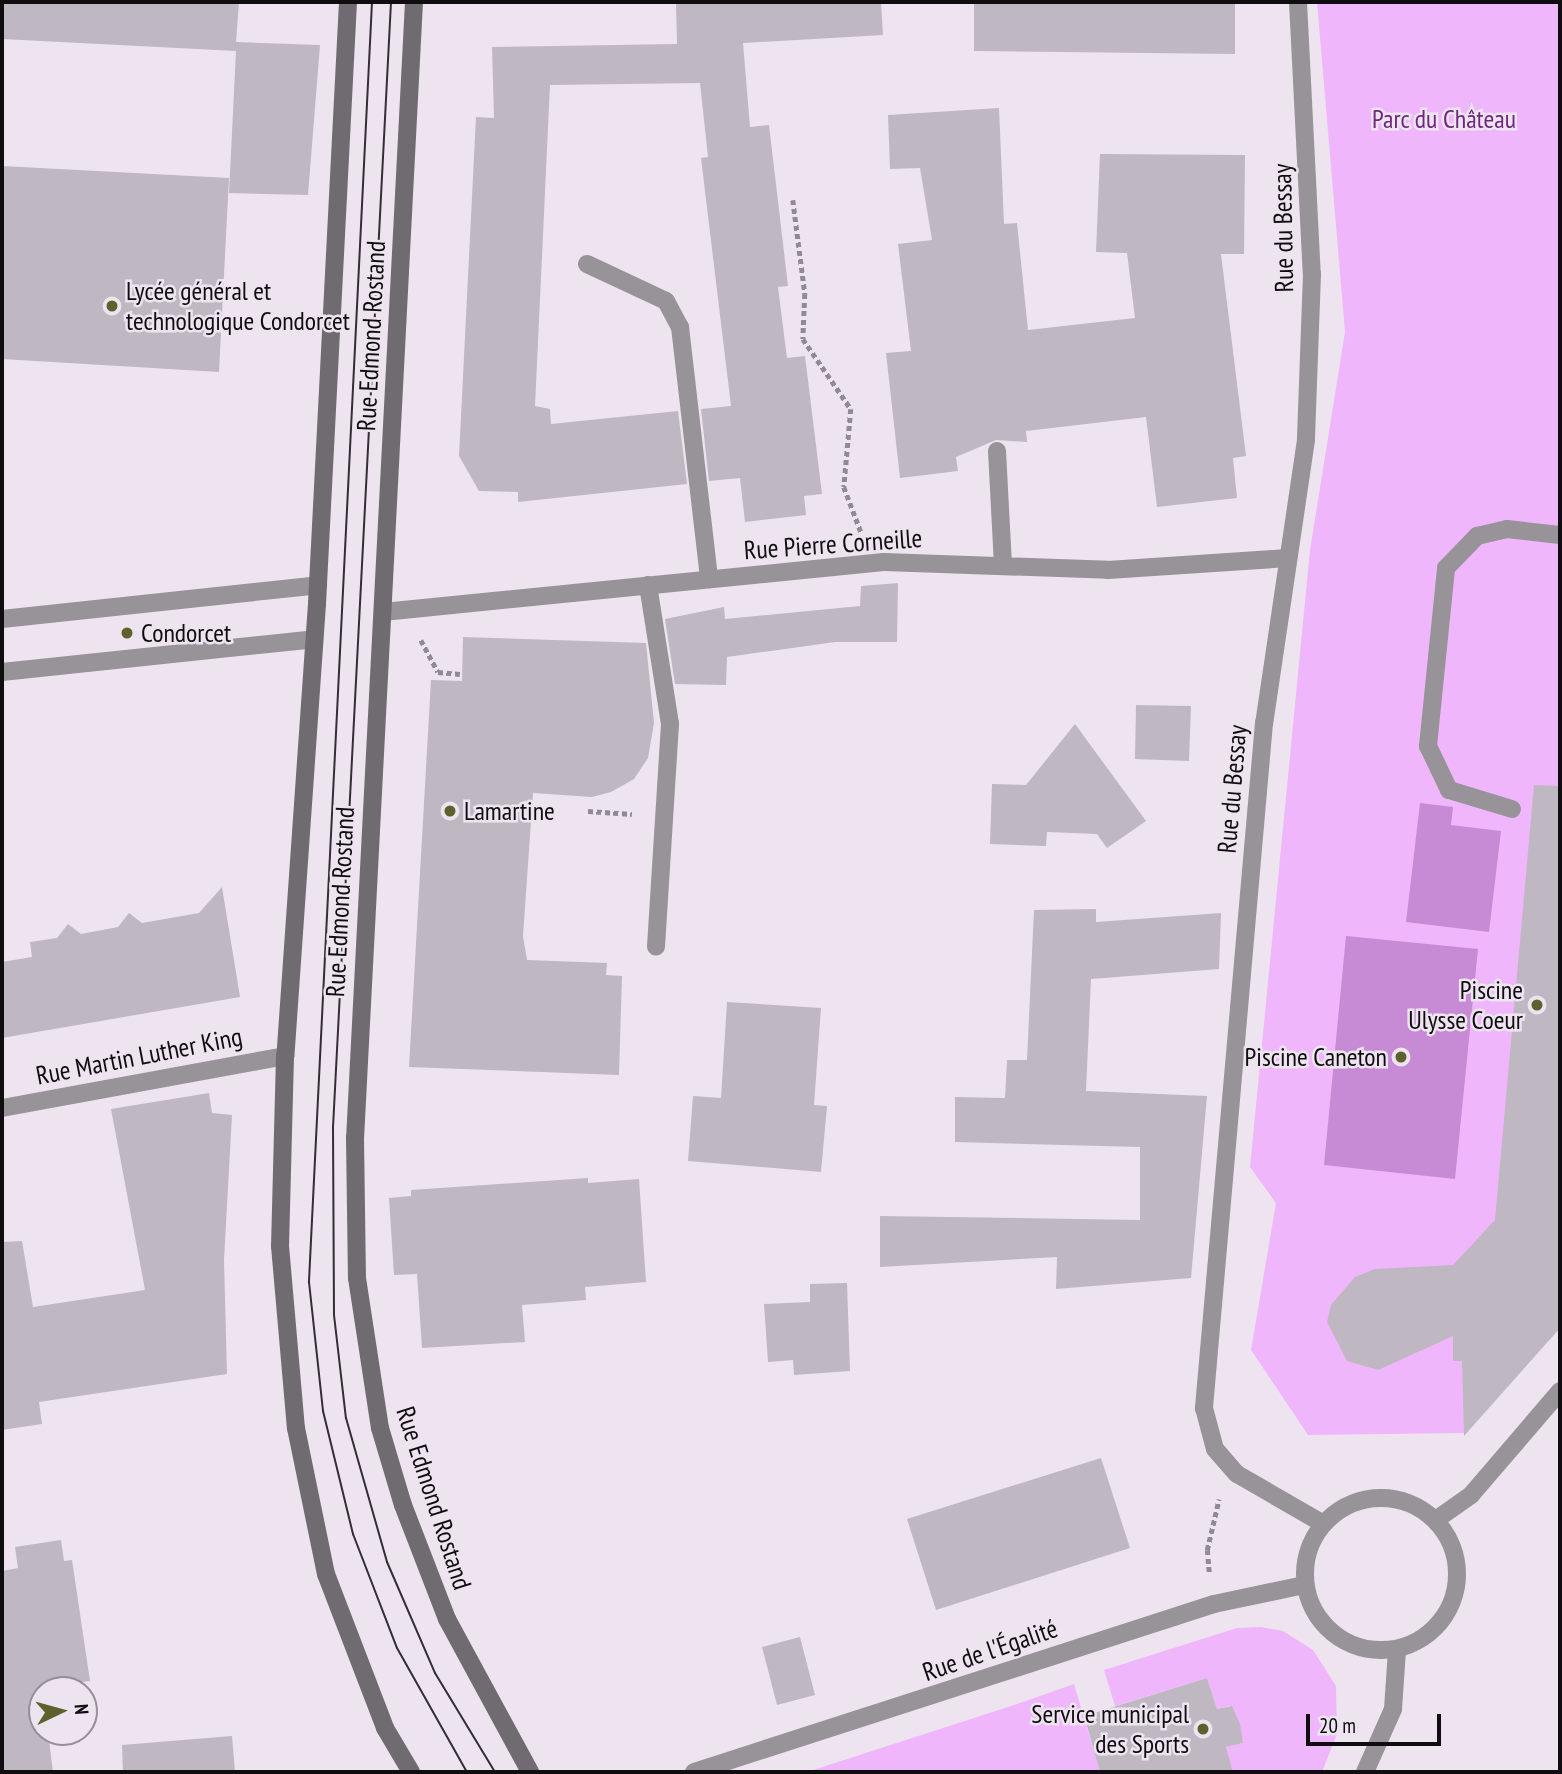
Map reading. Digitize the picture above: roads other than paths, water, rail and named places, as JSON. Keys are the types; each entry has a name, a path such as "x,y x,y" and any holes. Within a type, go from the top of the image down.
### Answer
{"main road":[{"name":"Rue Edmond Rostand","path":"348,2 318,585 285,1056 280,1246 305,1483 336,1608 385,1728 411,1772"},
{"name":"Rue Edmond Rostand","path":"414,2 354,1177 363,1330 380,1428 422,1559 478,1680 530,1772"}],"street":[{"name":"Rue du Bessay","path":"1298,2 1312,274 1306,440 1264,723 1204,1408 1215,1449 1237,1474 1322,1523"},
{"path":"587,264 666,302 680,327 709,579"},
{"path":"997,451 1003,565"},
{"path":"1512,809 1449,790 1428,746 1446,568 1477,536 1507,529 1560,535"},
{"name":"Rue Pierre Corneille","path":"383,612 863,564 1003,565 1108,570 1288,558"},
{"path":"2,619 318,585"},
{"path":"648,585 670,724 656,947"},
{"path":"2,672 314,639"},
{"name":"Rue Martin Luther King","path":"2,1108 285,1056"},
{"path":"1437,1519 1471,1495 1560,1391"},
{"path":"1400,1498 1437,1519 1454,1548 1458,1581 1452,1602 1427,1637 1397,1650 1355,1647 1321,1623 1304,1585 1307,1552 1322,1523 1358,1500 1400,1498"},
{"name":"Rue de l'Égalité","path":"694,1772 1213,1604 1304,1585"},
{"path":"1365,1772 1393,1709 1397,1650"}],"tram line":[{"path":"372,2 309,1282 323,1411 353,1534 397,1648 467,1772"},
{"path":"391,2 333,1126 334,1315 346,1418 387,1562 435,1673 495,1772"}],"place":[{"name":"Lycée général et technologique Condorcet","path":"112,306"},
{"name":"Condorcet","path":"127,633"},
{"name":"Lamartine","path":"450,811"},
{"name":"Piscine Ulysse Coeur","path":"1537,1005"},
{"name":"Piscine Caneton","path":"1401,1057"},
{"name":"Service municipal des Sports","path":"1203,1729"}],"park label":[{"name":"Parc du Château","path":"1444,119"}]}
